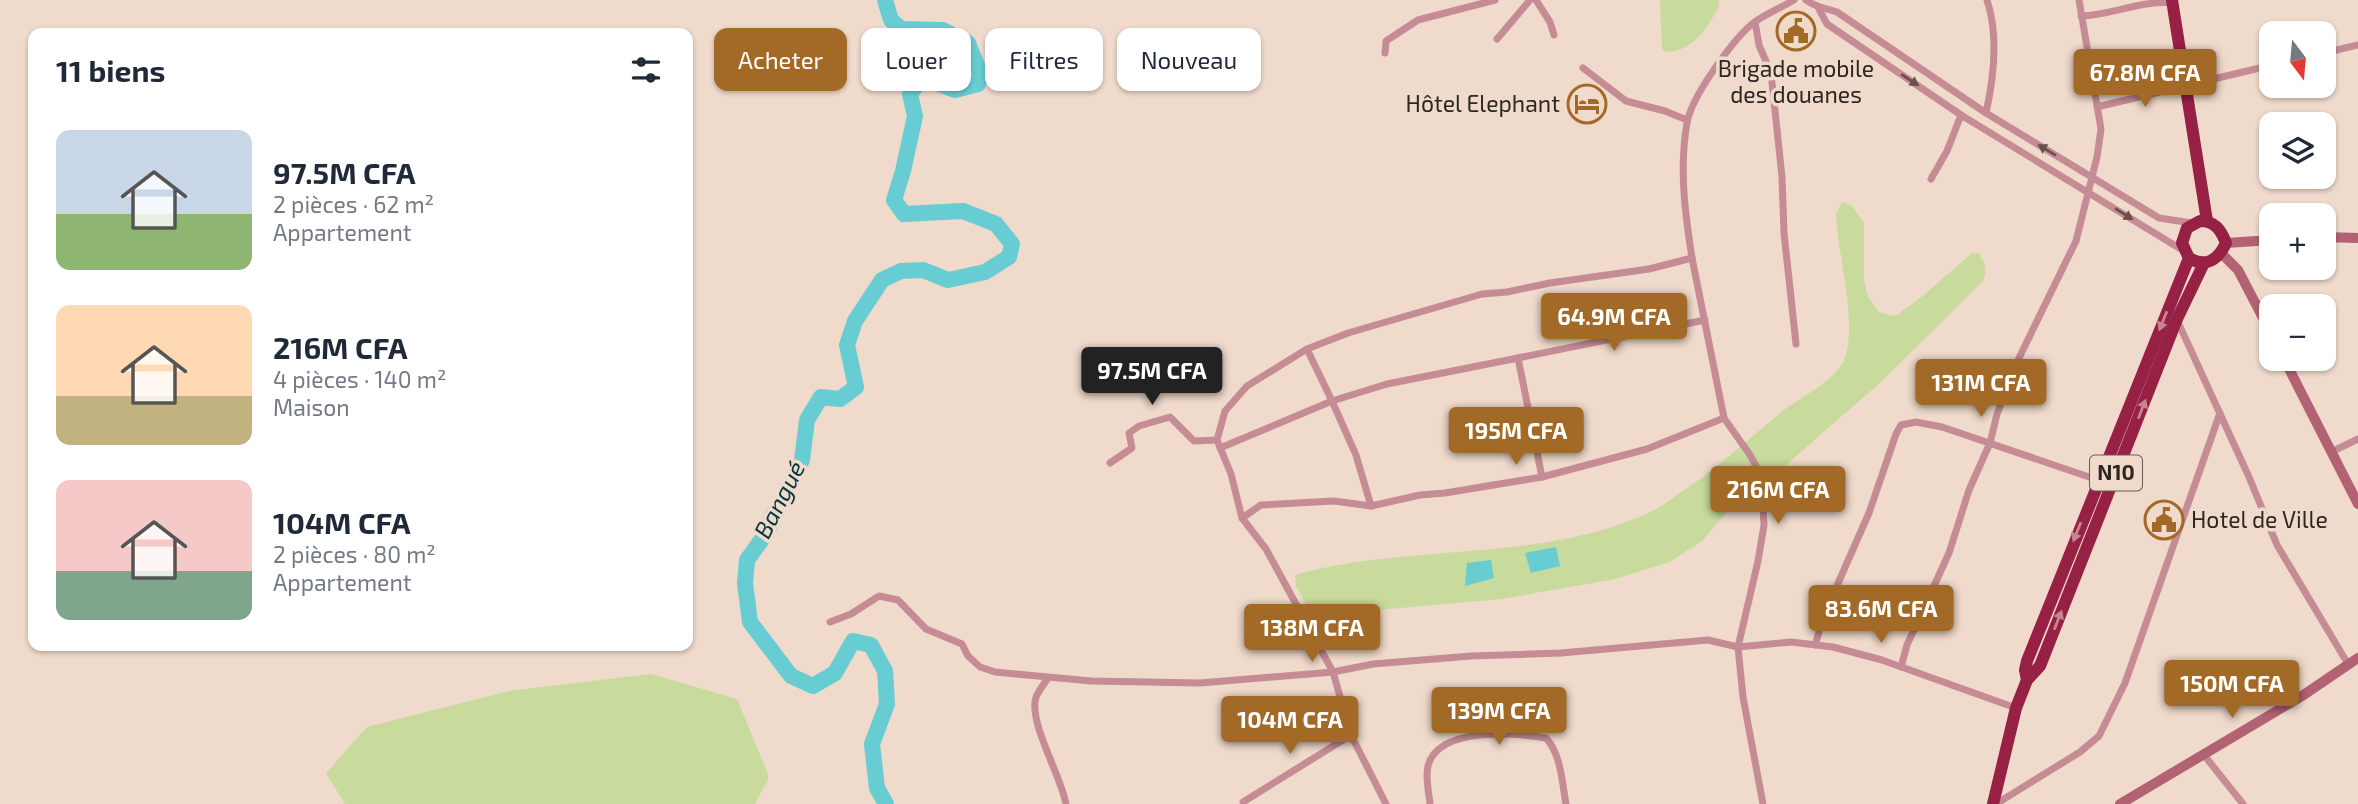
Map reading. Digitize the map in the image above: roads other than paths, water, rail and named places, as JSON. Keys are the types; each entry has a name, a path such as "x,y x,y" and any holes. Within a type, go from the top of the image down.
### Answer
{"highway":[{"name":"N10","path":"2027,680 2026,661 2186,254 2183,235 2200,222 2186,84 2172,2"},
{"path":"2186,254 2204,263 2214,260 2224,248 2216,225 2200,222"},
{"name":"N10","path":"1995,804 2016,708 2027,680 2040,666 2177,319 2204,263"}],"street":[{"path":"1385,53 1385,41 1418,20 1495,0"},
{"path":"1497,39 1530,0"},
{"path":"1536,0 1554,35"},
{"path":"1763,804 1743,697 1738,647 1764,525 1761,475 1724,418 1692,258 1684,205 1683,167 1687,120 1702,90 1727,52 1755,22 1794,0"},
{"path":"1806,0 1819,9 1827,24 1961,115 2186,254"},
{"path":"1986,113 1992,85 1994,52 1987,0"},
{"path":"1901,667 1907,645 1949,554 1969,490 1990,443 1997,414 2018,358 2076,241 2097,157 2101,129 2079,0"},
{"path":"2081,16 2101,15 2133,4 2172,2"},
{"path":"1819,9 1828,8 1837,12 1986,113 2159,218 2200,222"},
{"path":"1755,22 1759,45 1771,73 1796,344"},
{"path":"2336,50 2358,45"},
{"path":"1583,68 1626,101 1687,120"},
{"path":"2098,107 2259,68"},
{"path":"1931,179 1947,151 1961,115"},
{"path":"2336,237 2358,238"},
{"path":"2259,242 2224,248 2259,310"},
{"path":"1386,804 1351,734 1333,672 1266,549 1242,518 1231,474 1219,444 1225,411 1247,386 1307,349 1348,333 1471,296 1649,269 1692,258"},
{"path":"2120,804 2302,696 2353,661 2277,545 2177,319"},
{"path":"1110,463 1132,448 1129,433 1139,426 1170,417 1194,441 1219,444 1332,401 1387,384 1705,320"},
{"path":"1307,349 1356,455 1371,506"},
{"path":"1518,358 1542,477"},
{"path":"2290,371 2358,505"},
{"path":"1995,804 2080,752 2099,736 2125,683 2220,413"},
{"path":"1242,518 1261,505 1334,501 1371,506 1420,495 1542,477 1647,449 1724,418"},
{"path":"1815,645 1824,615 1869,513 1901,425 1916,422 1942,427 2098,480"},
{"path":"2331,452 2358,439"},
{"path":"830,622 851,614 879,596 898,600 926,629 962,644 968,656 980,667 995,672 1048,678 1200,683 1333,672 1352,666 1471,656 1561,653 1708,640 1738,647 1791,642 1859,653 2016,708"},
{"path":"1048,678 1035,700 1037,727 1059,776 1066,804"},
{"path":"1430,804 1428,765 1441,746 1468,737 1498,733 1546,738 1550,742 1555,750 1566,804"},
{"path":"1243,802 1351,734"},
{"path":"2204,755 2244,804"}],"water":[{"path":"1556,547 1560,566 1531,573 1525,553"},
{"path":"1491,560 1494,578 1465,586 1467,563"}],"waterway":[{"name":"Bangué","path":"885,0 891,20 901,29 943,30 968,43 980,73 978,84 955,90 935,82 920,81 910,94 915,116 894,200 904,214 963,211 996,224 1012,244 1009,257 985,272 948,280 923,270 901,271 882,280 855,321 847,345 856,387 840,399 821,397 807,420 802,460 783,500 772,516 768,531 747,560 745,583 750,622 791,676 813,686 835,673 853,641 871,645 885,671 887,704 872,744 877,788 886,804"}],"place":[{"name":"Brigade mobile des douanes","path":"1796,31"},
{"name":"Hôtel Elephant","path":"1587,104"},
{"name":"Hotel de Ville","path":"2164,520"}]}
